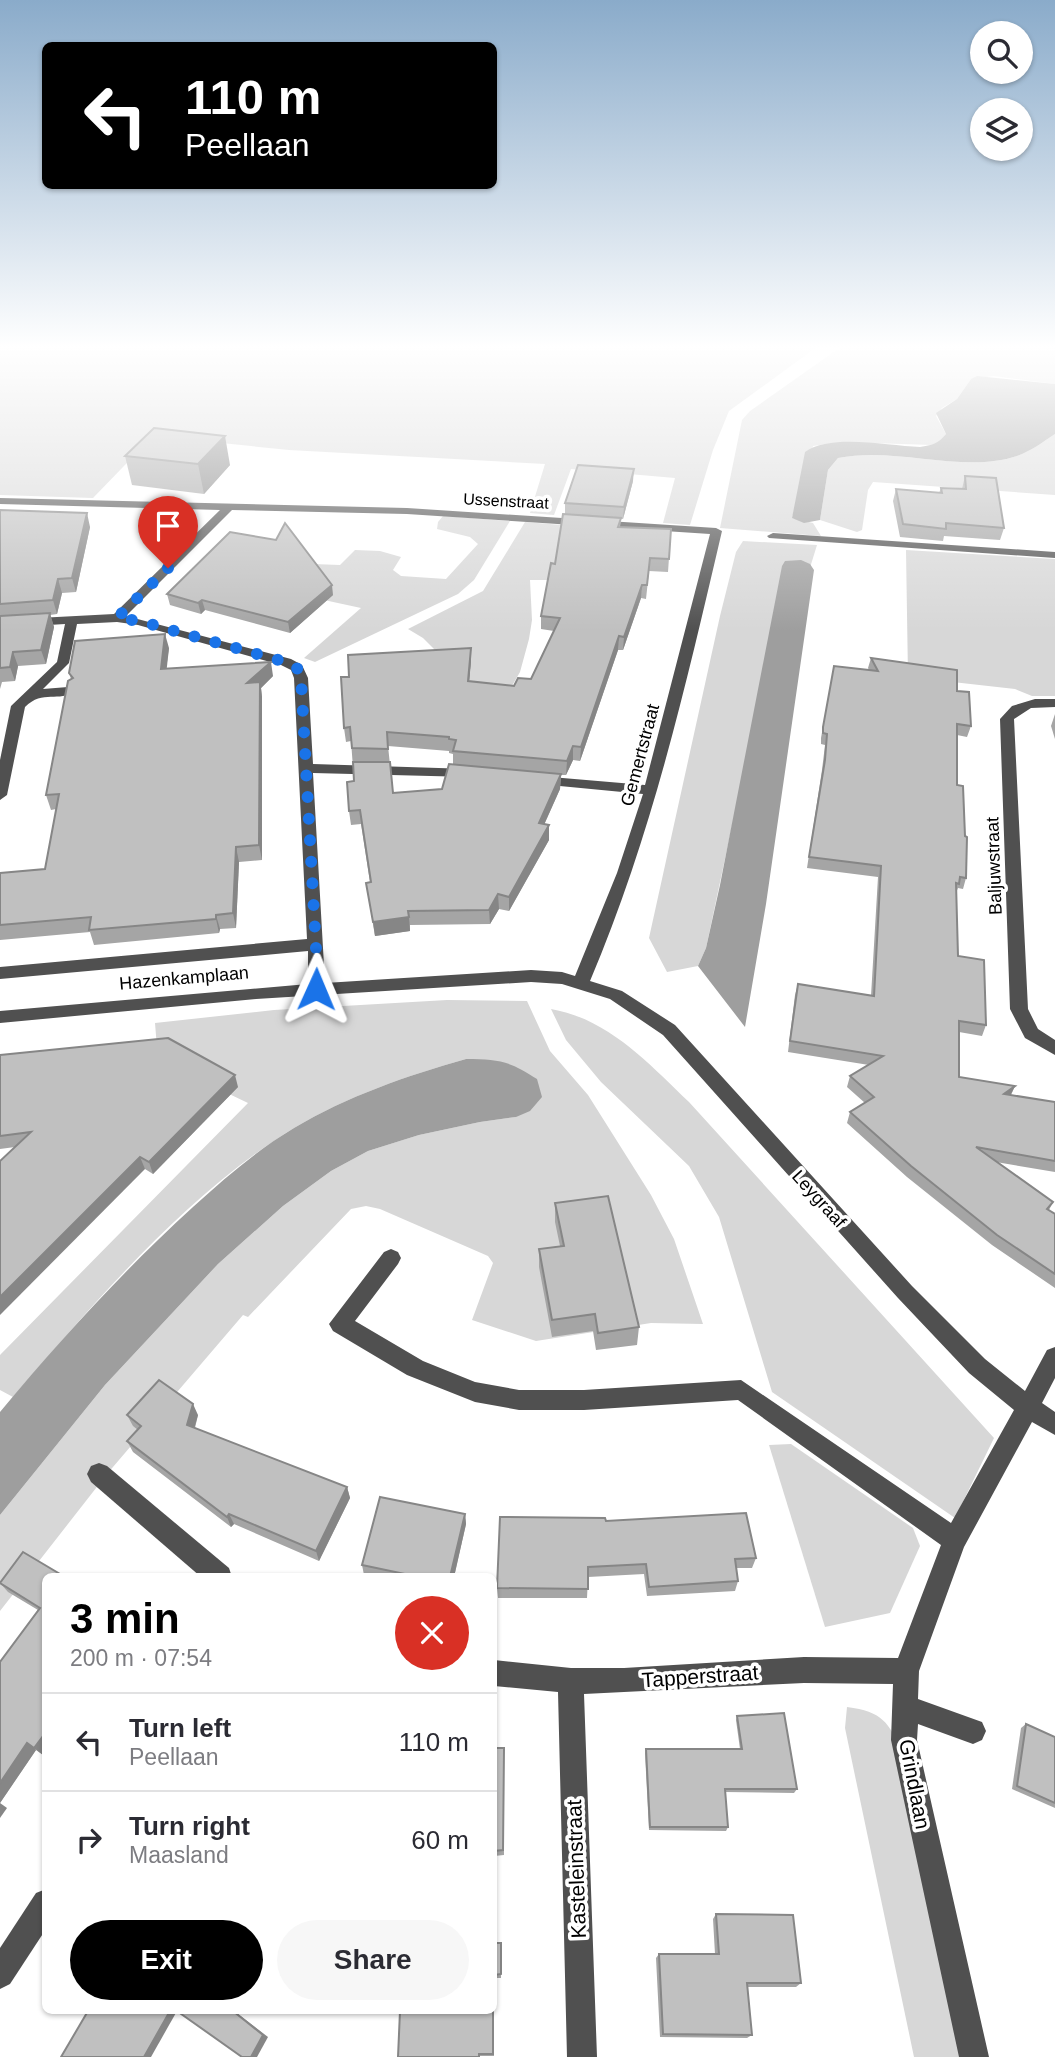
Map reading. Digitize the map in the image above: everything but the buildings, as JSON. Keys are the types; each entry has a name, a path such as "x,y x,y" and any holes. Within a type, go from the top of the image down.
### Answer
{"street":[{"name":"Ussenstraat","path":"0,501 230,506 518,517 716,531"},
{"path":"117,618 230,506"},
{"name":"Gemertstraat","path":"581,982 603,934 652,790 716,531"},
{"path":"773,536 1055,555"},
{"path":"0,624 117,618 139,621 286,662 297,668 301,678 316,944 316,989"},
{"path":"0,795 18,706 63,663 72,619"},
{"path":"31,694 68,691"},
{"name":"Baljuwstraat","path":"1055,703 1032,702 1013,710 1007,719 1019,1009 1024,1027 1039,1040 1055,1048"},
{"path":"305,768 447,771 489,775"},
{"path":"530,779 652,790"},
{"name":"Hazenkamplaan","path":"0,973 316,944"},
{"name":"Hazenkamplaan","path":"0,1017 316,989 531,976 581,982"},
{"name":"Leygraaf","path":"581,982 616,995 669,1030 905,1292 977,1366 1028,1407 1055,1424"},
{"path":"391,1258 340,1324 415,1368 475,1392 519,1400 584,1400 741,1390 955,1540"},
{"name":"Grindlaan","path":"974,2057 904,1740 906,1671 955,1540 1055,1357"},
{"path":"100,1474 215,1573"},
{"name":"Tapperstraat","path":"497,1673 571,1681 624,1681 804,1670 906,1671"},
{"name":"Kasteleinstraat","path":"571,1681 582,2057"},
{"path":"905,1707 973,1731"},
{"path":"0,1974 42,1908"}],"shaded area":[{"path":"0,440 149,440 93,498 0,495"},
{"path":"192,440 717,440 690,525 663,523 675,478 571,469 554,515 530,513 545,464 289,450"},
{"path":"738,440 942,440 932,445 841,442 813,446 792,518 813,523 821,536 720,528"},
{"path":"940,440 1046,440 1022,454 996,461 952,461 883,455 838,458 828,470 820,520 804,523 792,518 805,452 816,446 861,442 920,447"},
{"path":"1046,440 1055,440 1055,495 873,482 868,490 862,530 857,532 820,520 828,470 838,458 882,455 952,461 997,461 1017,456"},
{"path":"443,516 510,521 474,580 458,594 315,662 304,658 361,608 324,600 313,564 340,565 355,550 380,551 401,557 393,570 401,576 446,579 478,544 470,537 437,529"},
{"path":"525,522 636,531 549,580 530,580 532,620 520,672 509,691 484,699 423,638 408,629 483,591"},
{"path":"743,541 817,545 736,807 706,948 698,966 667,972 649,938 720,616 736,552"},
{"path":"906,550 1055,559 1055,696 1032,696 1015,689 908,677"},
{"path":"801,560 810,564 814,570 766,904 745,1027 698,966 706,948 720,885 782,566 785,561"},
{"path":"447,1000 527,1001 550,1051 588,1095 651,1195 674,1239 703,1324 651,1323 536,1341 472,1320 493,1263 488,1256 380,1209 366,1206 351,1209 248,1317 243,1315 107,1474 0,1611 0,1515 105,1385 218,1264 283,1206 331,1171 368,1151 419,1135 516,1117 466,1059 378,1088 335,1106 294,1128 216,1184 179,1217 109,1288 13,1397 0,1390 0,1355 248,1103 158,1060 155,1023 274,1010"},
{"path":"551,1009 572,1014 610,1033 627,1045 689,1102 994,1438 955,1518 772,1392 719,1217 689,1166 601,1082 566,1040"},
{"path":"466,1059 495,1061 519,1068 537,1079 542,1097 530,1111 516,1117 419,1135 368,1151 331,1171 283,1206 218,1264 105,1385 0,1515 0,1412 69,1332 142,1255 229,1175 294,1128 335,1106 378,1088"},
{"path":"791,1444 913,1528 920,1546 890,1613 825,1627 769,1445"},
{"path":"847,1707 869,1712 883,1720 904,1753 968,2057 914,2057 845,1728"}],"route":[{"path":"168,568 117,618 139,621 286,662 297,668 301,678 316,989"}]}
